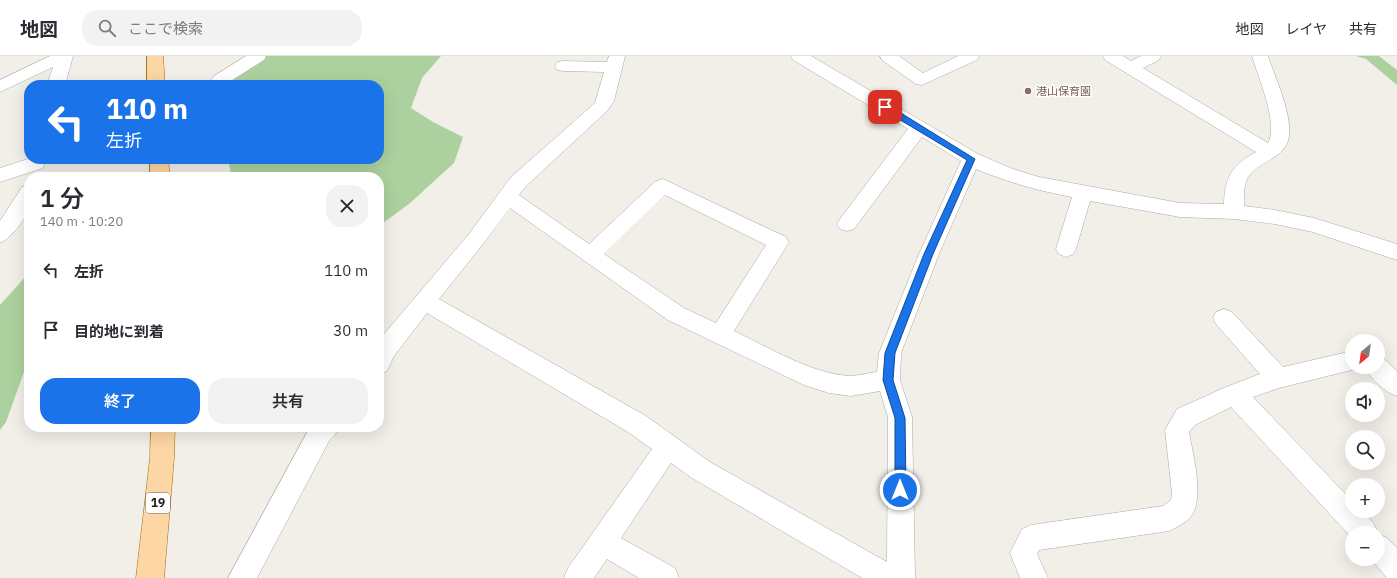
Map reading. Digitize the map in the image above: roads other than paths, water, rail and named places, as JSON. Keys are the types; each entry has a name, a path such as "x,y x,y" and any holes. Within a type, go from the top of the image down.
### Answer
{"main road":[{"path":"155,56 156,80"},
{"name":"19","path":"150,578 162,458 163,432"}],"street":[{"path":"57,80 64,56"},
{"path":"0,87 64,56"},
{"path":"220,80 258,56"},
{"path":"799,56 971,159 1006,174 1038,184 1180,210 1234,212 1275,217 1314,225 1397,252"},
{"path":"888,56 922,80 971,56"},
{"path":"1111,56 1269,152"},
{"path":"1131,68 1153,56"},
{"path":"1234,212 1233,193 1242,171 1275,148 1280,137 1279,118 1260,56"},
{"path":"384,351 476,239 518,182 601,107 605,101 616,62 563,65"},
{"path":"847,224 919,128"},
{"path":"901,578 900,418 888,380 890,353 929,254 971,159"},
{"path":"0,175 35,166"},
{"path":"590,256 663,186 779,242 720,335"},
{"path":"1066,249 1082,193"},
{"path":"508,196 590,256 676,314 804,375 829,383 851,386 888,380"},
{"path":"0,235 10,223 24,200"},
{"path":"424,301 637,424 701,470 888,578"},
{"path":"1224,318 1278,378"},
{"path":"1034,578 1023,553 1032,538 1169,518 1182,507 1185,493 1177,430 1186,417 1234,394 1278,378 1345,363"},
{"path":"1384,374 1397,386"},
{"path":"1234,394 1357,526"},
{"path":"242,578 322,432"},
{"path":"578,578 668,446"},
{"path":"602,542 665,578"},
{"path":"1385,555 1397,568"}],"place":[{"name":"港山保育園","path":"1028,91"}]}
